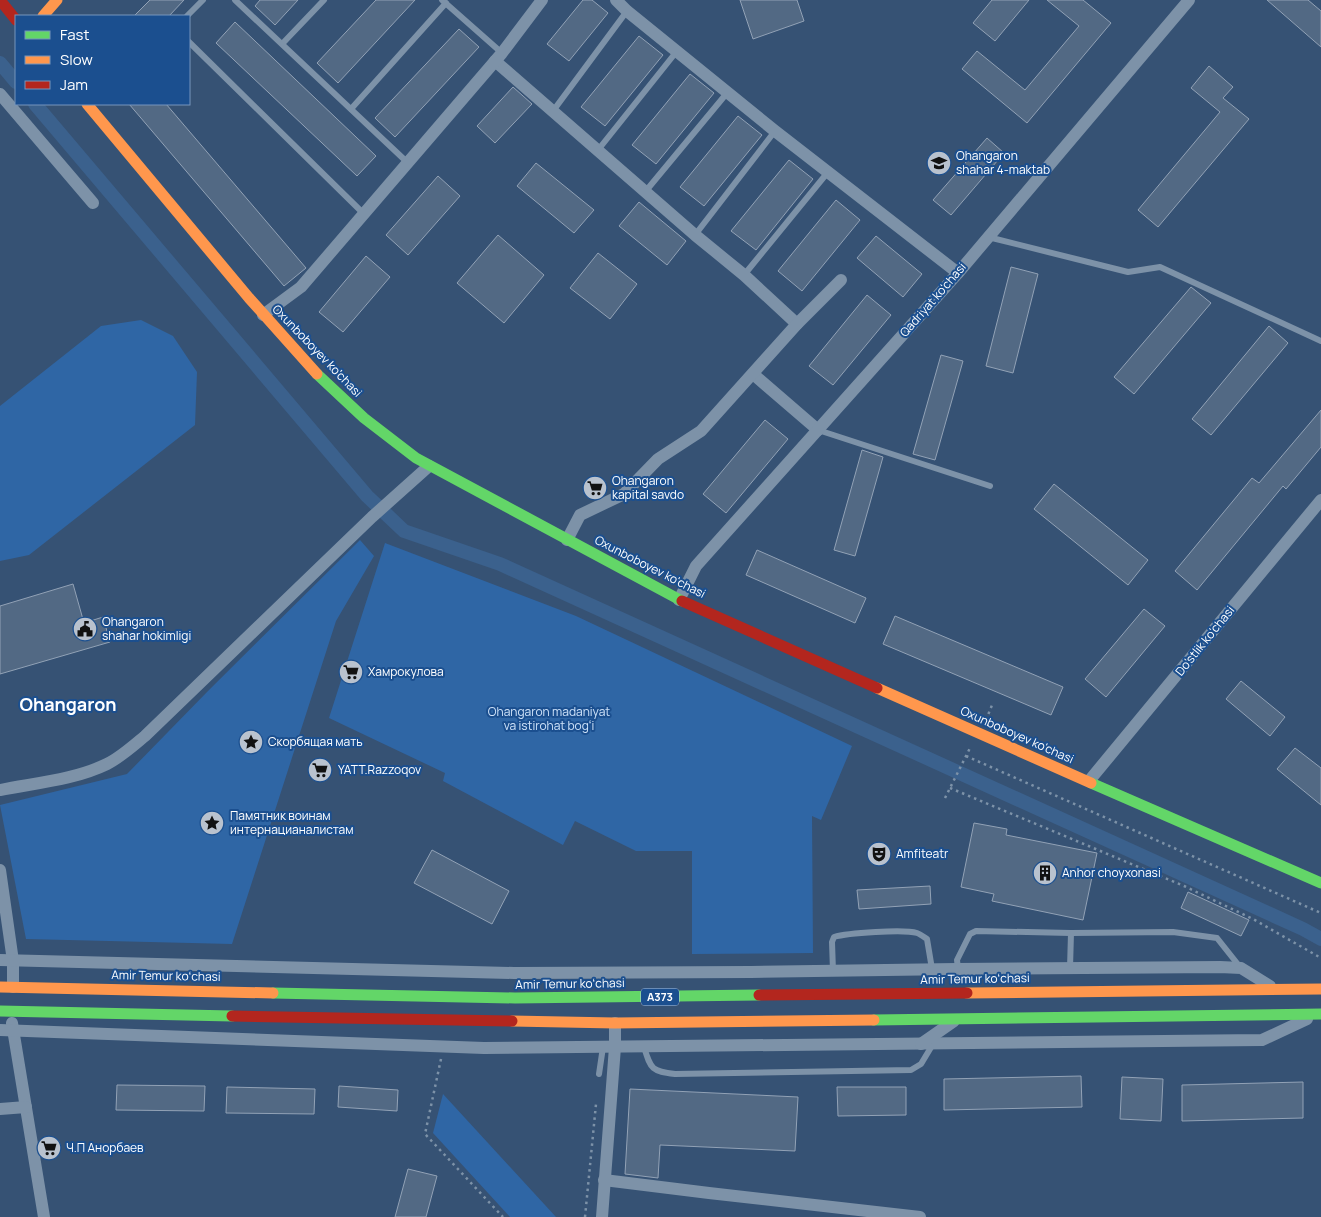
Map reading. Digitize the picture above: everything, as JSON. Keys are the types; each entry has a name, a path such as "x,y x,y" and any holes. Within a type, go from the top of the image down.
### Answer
{"main road":[{"path":"44,15 57,0"},
{"path":"5,2 15,18"},
{"name":"Oxunboboyev ko'chasi","path":"91,105 263,315 359,414 398,446 429,466 679,600 1321,883"},
{"name":"Amir Temur koʻchasi","path":"0,986 10,1001"},
{"name":"Amir Temur koʻchasi","path":"10,1001 515,998 1321,989"},
{"name":"Amir Temur koʻchasi","path":"10,1001 616,1023 1319,1014"}],"street":[{"path":"263,315 301,287 498,57 542,0"},
{"path":"616,0 626,11 775,131 958,273"},
{"name":"Qadriyat ko'chasi","path":"679,600 696,566 958,273 1184,2"},
{"path":"498,57 553,111 695,235 744,274 797,324"},
{"path":"0,94 94,203"},
{"path":"567,540 580,515 624,494 658,459 701,431 797,324 841,280"},
{"path":"753,374 818,430"},
{"path":"0,790 58,779 83,772 107,764 127,751 145,736 372,517 429,466"},
{"name":"Do'stlik ko'chasi","path":"1089,782 1321,500"},
{"path":"0,870 10,1001 6,1030 26,1107 44,1217"},
{"path":"6,960 514,973 1241,968 1274,989"},
{"path":"6,1030 444,1047 644,1047 1262,1040 1319,1014"},
{"path":"927,1044 956,1020"},
{"path":"602,1217 609,1047 616,1023"},
{"path":"0,1108 26,1107"},
{"path":"604,1180 709,1194 920,1217"}],"lane":[{"path":"188,15 203,0"},
{"path":"235,0 408,162"},
{"path":"282,44 324,0"},
{"path":"351,109 444,2 498,57"},
{"path":"553,111 626,11"},
{"path":"190,43 364,214"},
{"path":"598,150 677,51"},
{"path":"645,192 727,92"},
{"path":"695,235 775,131"},
{"path":"744,274 828,172"},
{"path":"988,237 1128,272 1160,267 1321,341"},
{"path":"818,430 990,486"},
{"path":"958,969 957,960 970,934 976,931 1071,933 1173,932 1217,938 1241,968"},
{"path":"833,971 832,942 834,937 843,934 885,932 917,933 927,939 932,969"},
{"path":"1070,968 1071,933"},
{"path":"644,1047 650,1065 656,1071 675,1074 911,1070 921,1064 927,1044"},
{"path":"599,1074 609,1047"}],"path":[{"path":"945,798 971,746"},
{"path":"966,756 1321,913"},
{"path":"951,787 1184,886 1253,919 1321,958"},
{"path":"444,1047 425,1134 503,1217"},
{"path":"586,1217 596,1103"}],"green space":[{"path":"141,320 173,336 197,372 195,425 29,555 0,561 0,406 101,326"},
{"path":"360,540 374,556 336,621 232,944 26,939 0,805 127,774"},
{"name":"Ohangaron madaniyat va istirohat bogʻi","path":"385,543 576,616 852,746 821,820 812,816 813,953 692,954 692,851 636,851 575,821 563,845 443,781 445,773 329,718"},
{"path":"443,1094 556,1217 510,1217 433,1133"}],"building":[{"path":"150,0 184,0 170,15 135,15"},
{"path":"260,0 298,0 275,25 255,6"},
{"path":"376,0 415,0 338,83 317,63"},
{"path":"583,0 592,0 608,13 569,61 547,44"},
{"path":"740,0 797,0 804,21 753,39"},
{"path":"992,0 1029,0 995,41 973,23"},
{"path":"1047,0 1083,0 1111,23 1027,123 962,69 977,51 1025,90 1079,26"},
{"path":"1267,0 1308,0 1321,11 1321,47"},
{"path":"235,22 376,156 357,176 216,43"},
{"path":"459,29 479,47 395,137 375,118"},
{"path":"639,36 663,55 605,126 581,107"},
{"path":"1209,66 1233,87 1223,98 1249,119 1158,227 1138,210 1220,112 1191,88"},
{"path":"690,74 714,93 656,164 632,145"},
{"path":"513,87 532,104 495,143 477,126"},
{"path":"130,105 167,105 306,268 284,286"},
{"path":"738,116 762,135 704,206 680,187"},
{"path":"987,138 1004,153 951,215 933,200"},
{"path":"789,160 813,179 756,250 731,231"},
{"path":"536,163 594,210 574,233 517,186"},
{"path":"438,176 460,196 408,255 386,235"},
{"path":"836,200 860,220 802,291 778,271"},
{"path":"639,202 686,241 667,265 619,226"},
{"path":"498,235 544,275 504,323 457,283"},
{"path":"876,236 922,274 903,297 857,258"},
{"path":"598,253 637,284 610,319 570,288"},
{"path":"366,256 390,277 343,332 319,312"},
{"path":"1011,267 1038,274 1013,373 986,366"},
{"path":"1191,287 1211,303 1134,394 1114,377"},
{"path":"867,295 891,315 833,385 809,366"},
{"path":"1269,326 1288,343 1211,435 1192,419"},
{"path":"941,355 963,361 935,460 913,454"},
{"path":"1321,410 1321,447 1286,489 1283,486 1197,590 1175,571 1252,478 1259,483"},
{"path":"765,420 788,439 726,513 703,494"},
{"path":"862,450 883,457 855,556 834,550"},
{"path":"1054,484 1148,560 1128,585 1034,509"},
{"path":"757,550 866,598 855,623 746,575"},
{"name":"Ohangaron shahar hokimligi","path":"73,584 84,623 103,617 110,642 0,674 0,606"},
{"path":"1144,609 1165,626 1106,697 1085,679"},
{"path":"895,616 1063,687 1051,715 883,644"},
{"path":"1241,681 1285,717 1270,736 1226,699"},
{"path":"1295,748 1321,768 1321,805 1277,769"},
{"name":"Anhor choyxonasi","path":"974,823 1007,829 1006,835 1097,853 1083,920 992,901 994,894 961,887"},
{"path":"432,850 509,891 492,924 414,883"},
{"path":"930,886 931,904 859,909 857,890"},
{"path":"1188,892 1249,920 1241,936 1181,908"},
{"path":"1081,1076 1082,1107 944,1110 944,1079"},
{"path":"1122,1077 1163,1079 1161,1121 1120,1119"},
{"path":"1303,1082 1303,1118 1182,1121 1182,1085"},
{"path":"117,1085 205,1086 204,1111 116,1110"},
{"path":"339,1086 398,1090 397,1111 338,1107"},
{"path":"227,1087 315,1089 314,1114 226,1113"},
{"path":"837,1087 906,1087 906,1115 838,1116"},
{"path":"630,1089 798,1097 795,1151 660,1145 658,1178 625,1174"},
{"path":"408,1169 437,1176 426,1217 395,1217"}],"waterway":[{"path":"0,63 15,81"},
{"path":"36,105 367,496 404,531 500,564 1303,929 1321,939"}],"traffic: fast":[{"path":"317,374 364,418 416,458 682,601"},
{"path":"1091,783 1321,883"},
{"path":"273,993 515,998 759,995"},
{"path":"0,1011 232,1016"},
{"path":"874,1020 1321,1014"}],"traffic: slow":[{"path":"44,15 57,0"},
{"path":"88,105 249,298 317,374"},
{"path":"877,688 1091,783"},
{"path":"0,987 273,993"},
{"path":"967,993 1321,989"},
{"path":"512,1021 615,1023 874,1020"}],"traffic: jam":[{"path":"0,0 15,19"},
{"path":"682,601 877,688"},
{"path":"759,995 967,993"},
{"path":"232,1016 512,1021"}],"place":[{"name":"Ohangaron shahar 4-maktab","path":"939,163"},
{"name":"Ohangaron kapital savdo","path":"595,488"},
{"name":"Ohangaron shahar hokimligi","path":"85,629"},
{"name":"Хамрокулова","path":"351,672"},
{"name":"Скорбящая мать","path":"251,742"},
{"name":"YATT.Razzoqov","path":"320,770"},
{"name":"Памятник воинам интернацианалистам","path":"212,823"},
{"name":"Amfiteatr","path":"879,854"},
{"name":"Anhor choyxonasi","path":"1045,873"},
{"name":"Ч.П Анорбаев","path":"49,1148"}],"district":[{"name":"Ohangaron","path":"68,705"}]}
